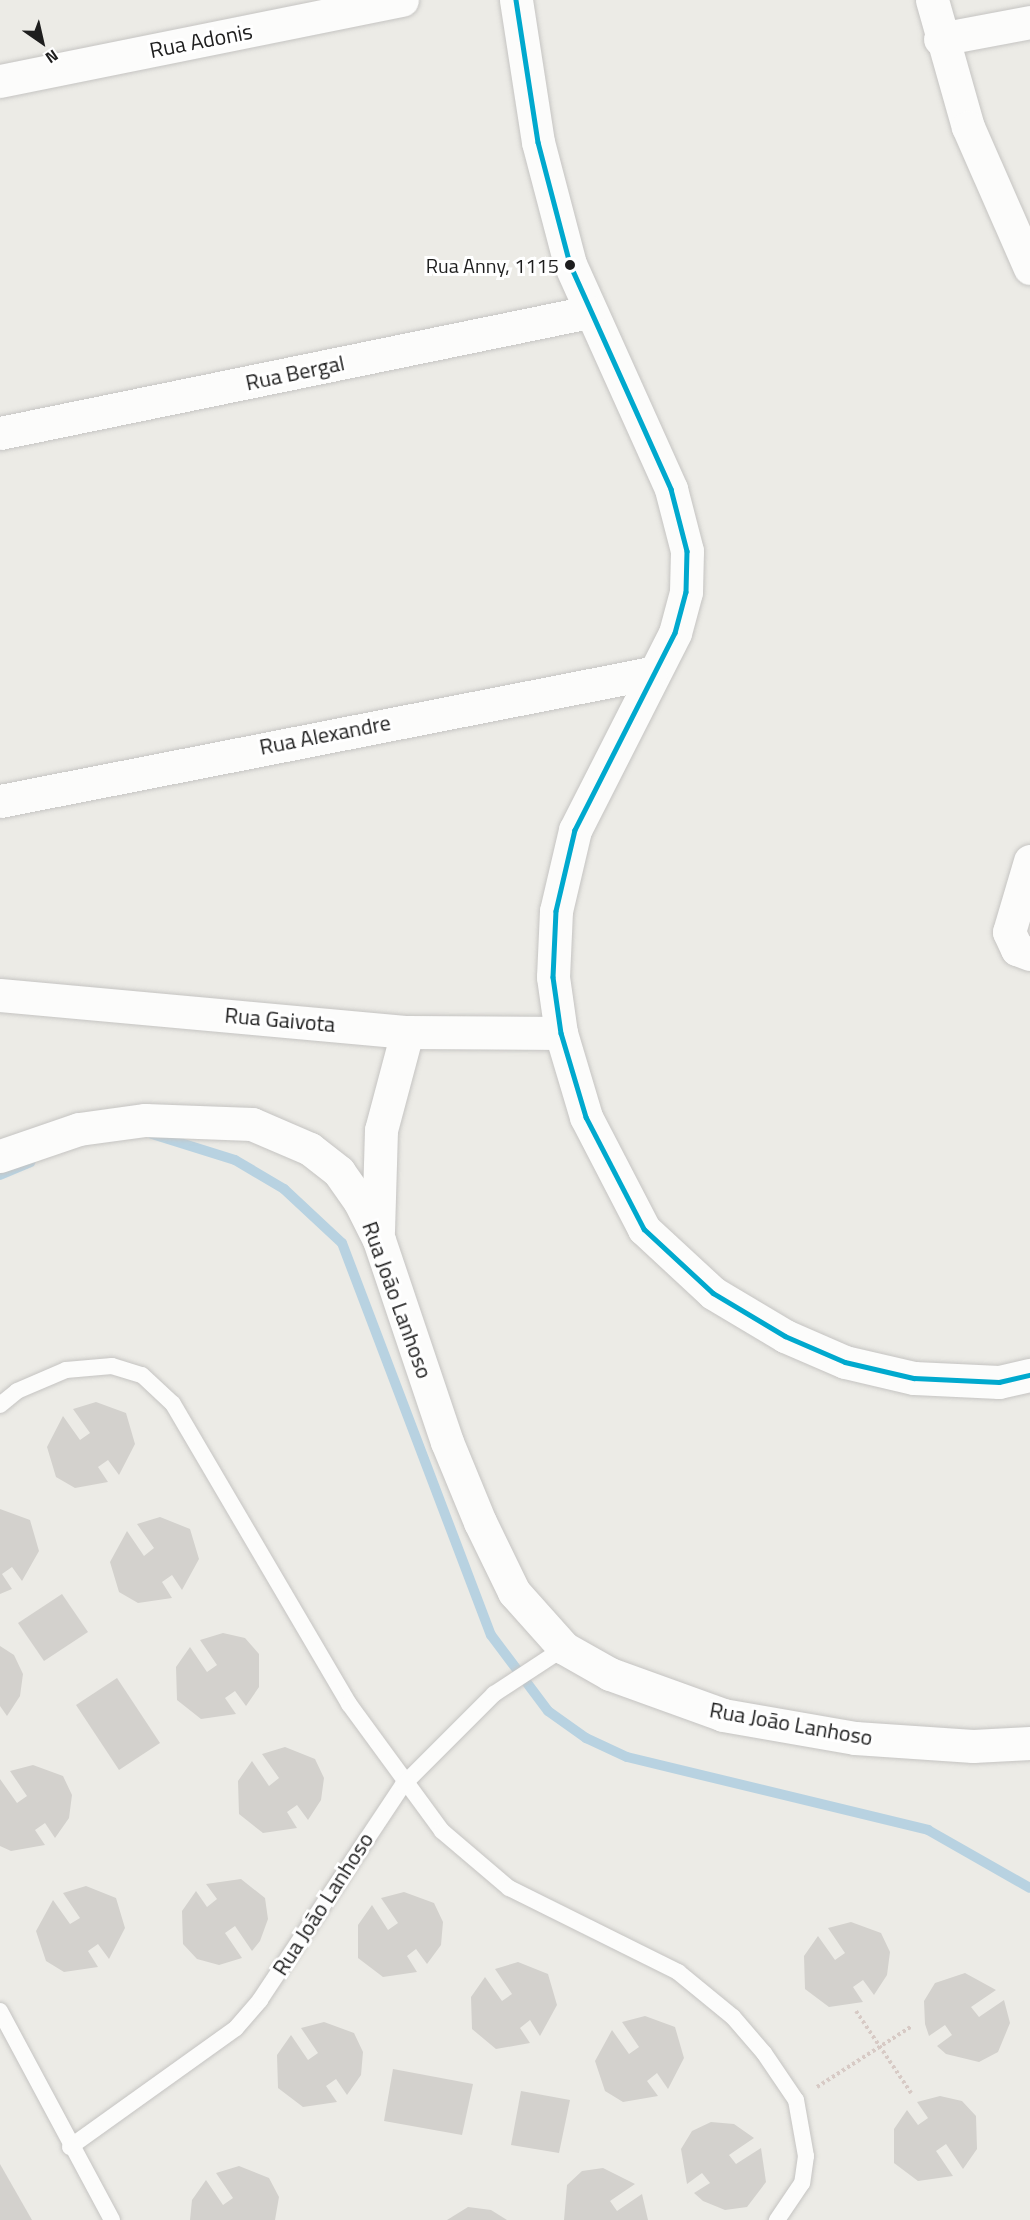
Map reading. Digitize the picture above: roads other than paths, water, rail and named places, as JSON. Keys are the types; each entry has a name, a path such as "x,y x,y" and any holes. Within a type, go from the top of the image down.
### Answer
{"street":[{"name":"Rua Adonis","path":"0,81 402,0"},
{"path":"516,0 538,142 570,264 589,312 671,489 687,551 686,592 675,633 651,673 575,830 556,911 553,976 561,1033 586,1117 613,1178 644,1229 713,1293 785,1336 845,1362 914,1378 999,1382 1030,1375"},
{"path":"932,0 940,39 968,127 1030,268"},
{"path":"940,39 1030,22"},
{"name":"Rua Bergal","path":"0,433 589,312"},
{"name":"Rua Alexandre","path":"0,801 651,673"},
{"path":"1030,861 1009,932 1017,949 1030,954"},
{"name":"Rua Gaivota","path":"0,995 407,1032 561,1033"},
{"path":"379,1240 381,1130 407,1032"},
{"name":"Rua João Lanhoso","path":"0,1156 80,1129 145,1120 252,1124 310,1149 339,1172 379,1240 447,1442 480,1522 514,1592 564,1648 610,1674 723,1714 855,1738 973,1746 1030,1743"}],"lane":[{"path":"0,1405 17,1391 66,1370 112,1366 142,1375 173,1404 349,1704 403,1785 442,1831 509,1888 678,1972 733,2017 796,2100 806,2156 802,2183 777,2220"},
{"name":"Rua João Lanhoso","path":"70,2147 236,2028 260,2000 403,1785 494,1694 537,1669 564,1648"},
{"path":"0,2011 70,2147 112,2220"}],"waterway":[{"path":"152,1134 235,1160 284,1189 342,1243 491,1635 548,1711 586,1738 627,1757 928,1830 1030,1888"},
{"path":"0,1175 30,1162"}],"place":[{"name":"Rua Anny, 1115","path":"570,265"}]}
